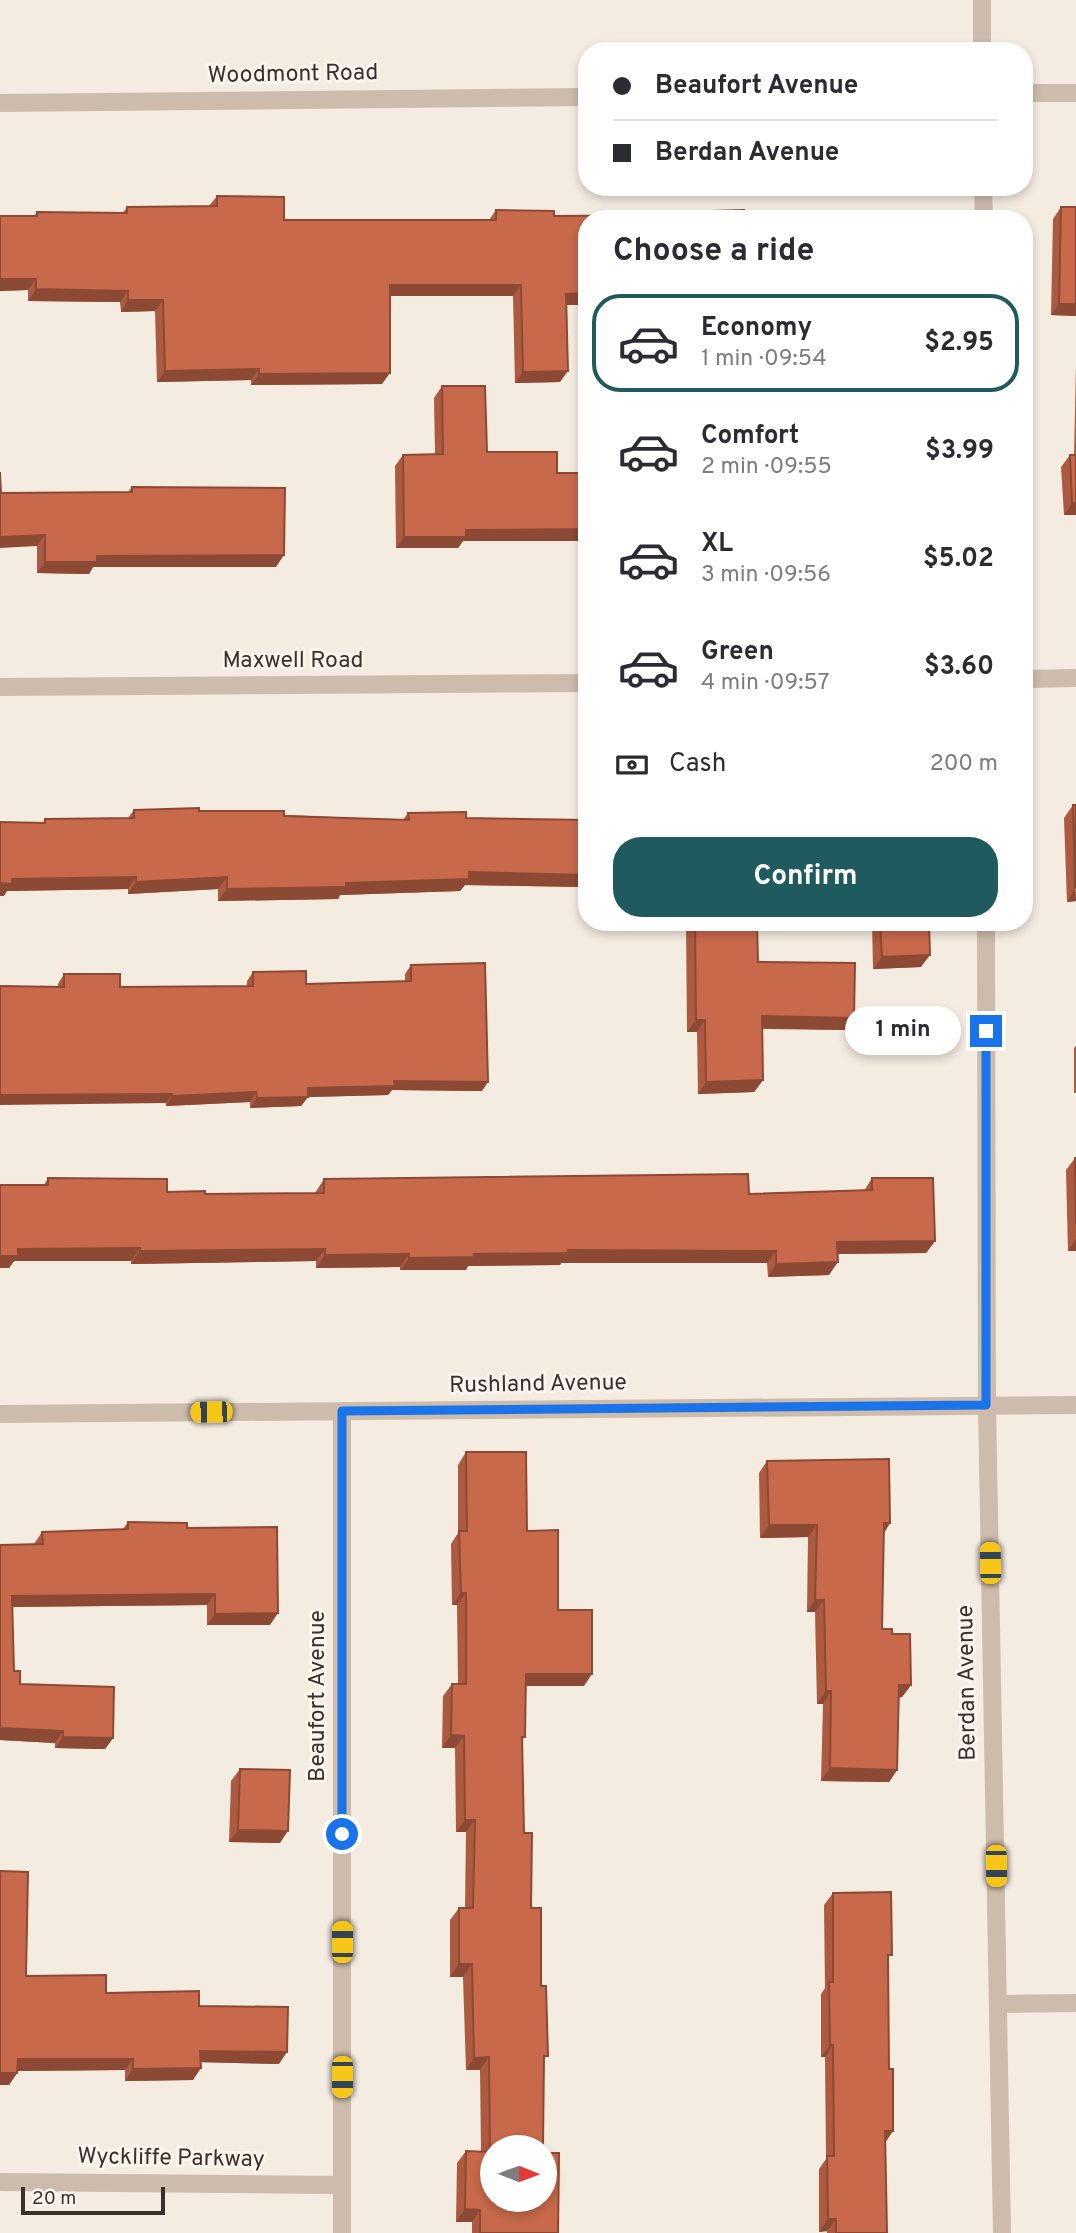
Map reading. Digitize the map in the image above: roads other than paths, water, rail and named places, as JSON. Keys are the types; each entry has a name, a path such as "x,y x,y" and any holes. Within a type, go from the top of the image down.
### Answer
{"street":[{"path":"982,0 982,42"},
{"path":"1033,93 1076,93"},
{"name":"Woodmont Road","path":"0,103 578,97"},
{"path":"1033,679 1076,678"},
{"name":"Maxwell Road","path":"0,687 578,683"},
{"name":"Berdan Avenue","path":"986,931 986,1405 1002,2233"},
{"name":"Rushland Avenue","path":"0,1414 1076,1405"},
{"name":"Beaufort Avenue","path":"341,2233 342,1411"},
{"path":"999,2004 1076,2003"},
{"name":"Wyckliffe Parkway","path":"0,2182 342,2185"}]}
